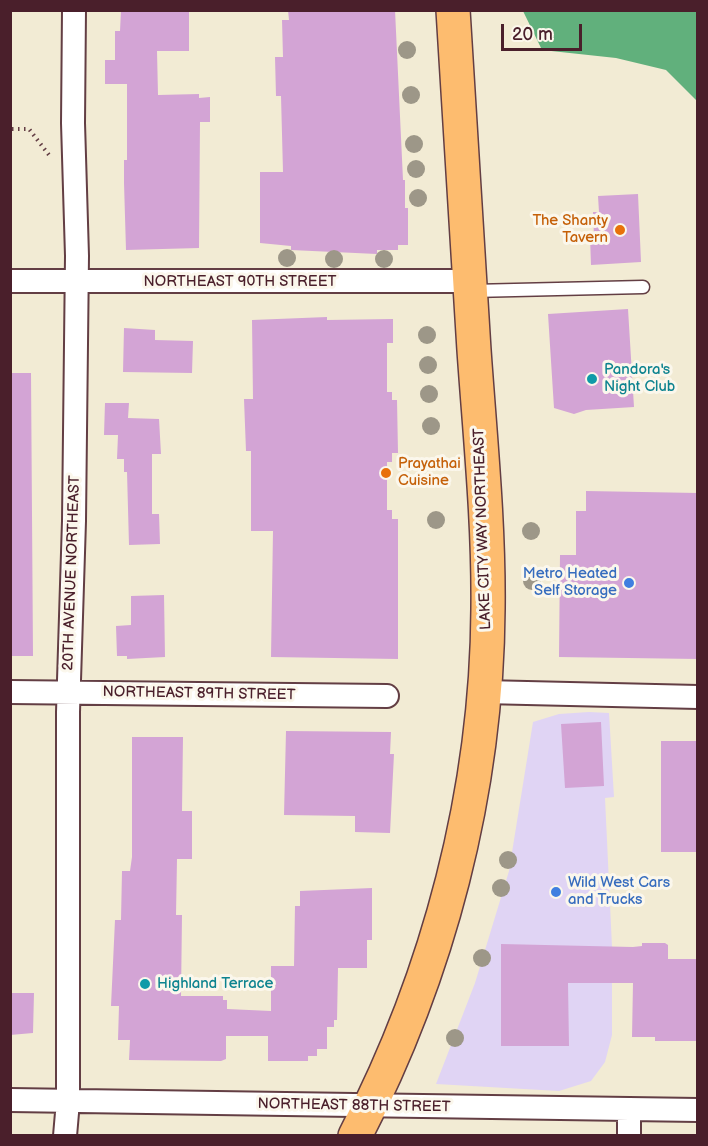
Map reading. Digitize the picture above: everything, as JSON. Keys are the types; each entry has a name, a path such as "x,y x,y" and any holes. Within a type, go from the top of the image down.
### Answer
{"main road":[{"name":"LAKE CITY WAY NORTHEAST","path":"355,1136 400,1040 445,910 473,780 484,692 488,610 486,534 453,10"}],"street":[{"name":"20TH AVENUE NORTHEAST","path":"64,1136 68,1101 68,693 74,521 77,281 74,10"},
{"name":"NORTHEAST 90TH STREET","path":"10,281 470,286"},
{"name":"NORTHEAST 89TH STREET","path":"10,692 387,696"},
{"path":"484,692 698,697"},
{"name":"NORTHEAST 88TH STREET","path":"10,1100 698,1110"},
{"path":"629,1109 629,1136"}],"lane":[{"name":"NORTHEAST 90TH STREET","path":"470,286 643,287"}],"path":[{"path":"12,129 29,129 52,160"}],"shaded area":[{"name":"Wild West Cars and Trucks","path":"609,713 614,797 605,798 612,947 612,1035 605,1062 591,1081 559,1091 436,1084 475,983 509,871 533,722 559,714"}],"green space":[{"path":"523,11 697,11 697,101 666,70 616,58 542,50"}],"building":[{"path":"121,10 189,10 189,51 157,51 158,95 199,94 199,98 210,97 210,122 200,122 199,248 126,250 124,160 127,160 127,84 105,84 105,60 115,60 115,31 120,31"},
{"path":"288,10 395,10 403,180 405,180 405,208 408,208 408,245 398,245 398,250 377,250 377,254 291,250 291,246 260,243 260,172 283,172 281,96 276,96 275,57 283,57 282,20 289,20"},
{"name":"The Shanty Tavern","path":"638,194 641,262 591,265 590,237 594,237 593,212 599,212 598,196"},
{"name":"Pandora's Night Club","path":"628,309 634,407 586,410 574,414 554,408 548,314"},
{"path":"327,317 327,320 393,319 393,343 387,343 387,392 392,392 392,400 397,400 398,453 392,453 392,462 387,462 387,510 392,510 392,519 398,519 398,659 271,657 273,531 251,531 251,451 246,451 244,399 253,399 252,320"},
{"path":"124,328 155,330 155,340 193,341 192,373 123,372"},
{"path":"10,373 31,373 33,656 10,656"},
{"path":"105,403 129,403 128,418 159,419 161,454 152,454 152,514 159,514 160,544 129,545 127,472 124,472 124,459 117,459 118,435 104,435"},
{"name":"Metro Heated Self Storage","path":"586,491 698,493 698,659 559,657 560,555 576,555 576,511 586,511"},
{"path":"164,595 165,657 127,659 127,656 117,656 116,626 131,625 131,596"},
{"path":"601,722 604,786 565,788 561,724"},
{"path":"286,731 391,732 390,754 394,754 390,833 355,832 355,816 284,815"},
{"path":"132,737 183,737 182,811 192,811 192,859 177,859 176,915 182,915 181,996 223,996 223,1000 227,1000 227,1009 271,1011 271,966 294,966 295,906 300,906 300,891 372,888 372,940 367,940 367,968 338,968 337,1020 334,1020 334,1027 327,1027 327,1049 317,1049 317,1056 308,1056 308,1061 268,1061 268,1036 226,1036 226,1059 221,1061 129,1060 130,1040 118,1040 119,1006 111,1006 115,920 121,920 122,871 130,871 132,857"},
{"path":"661,741 698,741 698,852 661,852"},
{"path":"642,943 665,943 668,945 668,959 698,959 698,1041 655,1041 655,1037 632,1037 633,983 568,983 569,1046 501,1046 501,944 633,947 642,946"},
{"path":"10,993 34,993 33,1033 10,1035"}],"place":[{"name":"The Shanty Tavern","path":"620,230"},
{"name":"Pandora's Night Club","path":"592,379"},
{"name":"Prayathai Cuisine","path":"386,473"},
{"name":"Metro Heated Self Storage","path":"629,583"},
{"name":"Wild West Cars and Trucks","path":"556,892"},
{"name":"Highland Terrace","path":"145,984"}]}
